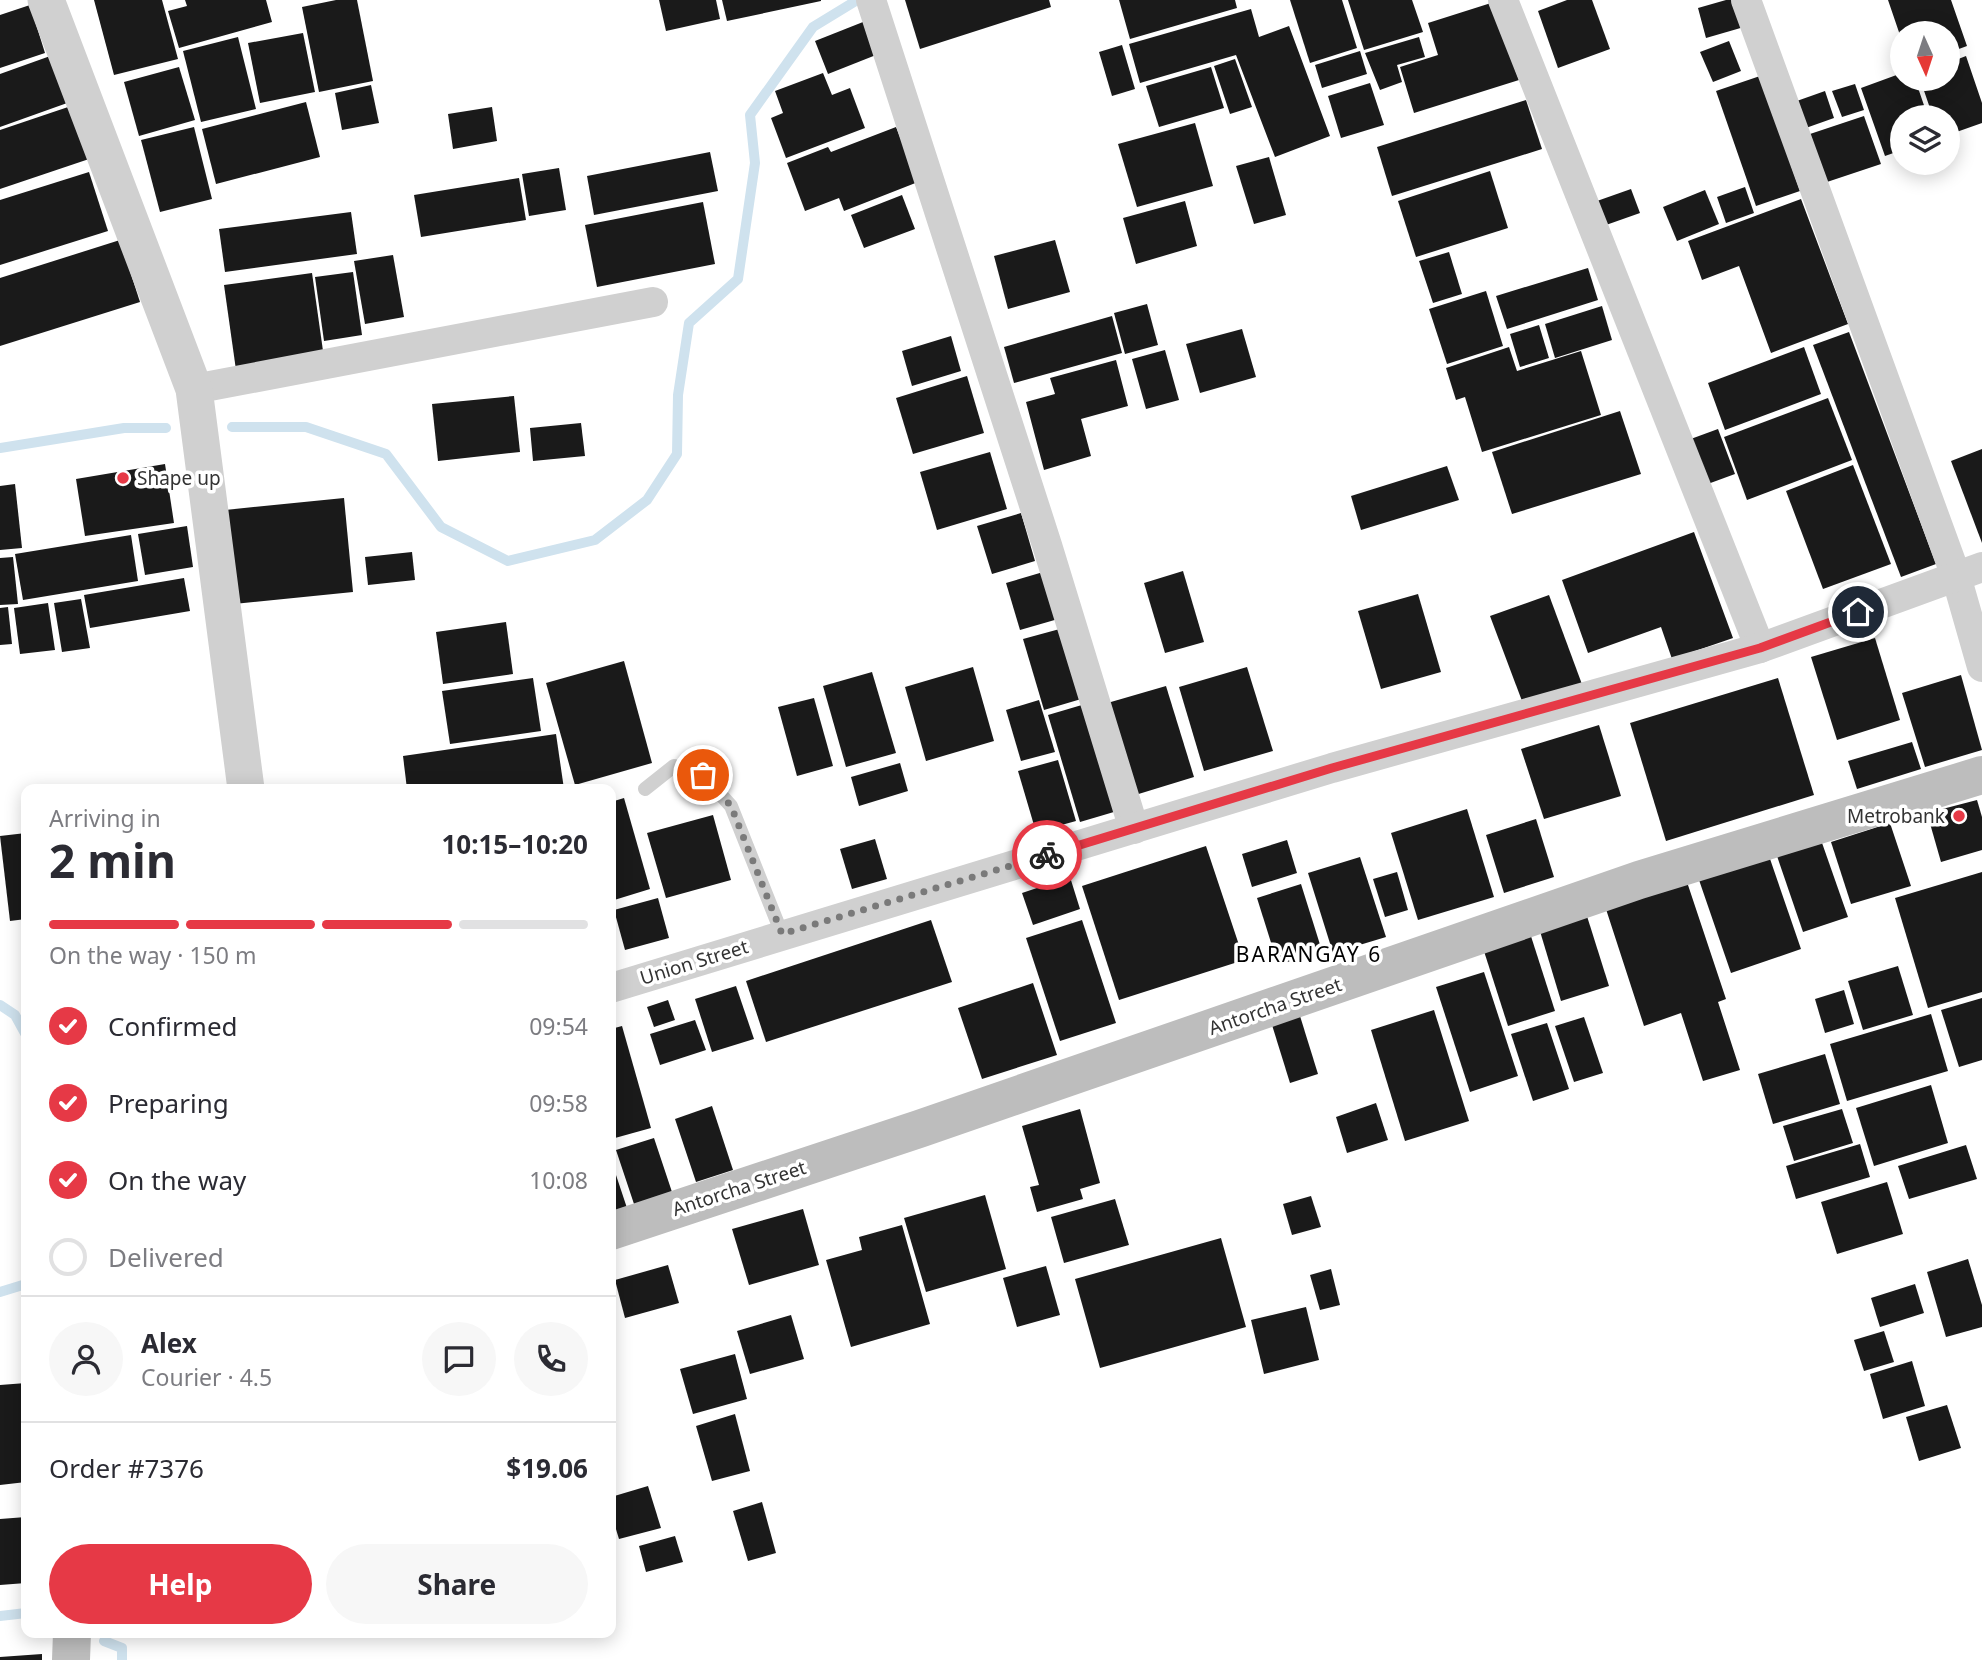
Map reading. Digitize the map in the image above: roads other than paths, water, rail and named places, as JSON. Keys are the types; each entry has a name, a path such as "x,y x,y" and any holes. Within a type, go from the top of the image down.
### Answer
{"main road":[{"name":"Antorcha Street","path":"616,1229 919,1129 1639,880 1982,775"},
{"path":"71,1660 72,1638"}],"street":[{"path":"46,0 194,389 245,784"},
{"path":"871,0 1047,545 1134,829"},
{"path":"1503,0 1760,648"},
{"path":"1746,0 1969,571 1982,667"},
{"path":"194,389 653,302"},
{"name":"Union Street","path":"616,986 1332,768 1760,648 1969,571"}],"lane":[{"path":"645,789 674,766 703,775 731,806 782,934"}],"waterway":[{"path":"232,427 306,427 386,454 441,527 508,561 595,540 647,500 677,454 678,395 689,323 738,279 755,163 750,115 813,27 854,2"},
{"path":"0,448 124,428 166,428"},
{"path":"0,1005 15,1015 21,1026"},
{"path":"0,1292 21,1286"},
{"path":"0,1616 21,1614"},
{"path":"104,1641 122,1648 122,1660"}],"place":[{"name":"Shape up","path":"123,478"},
{"name":"Metrobank","path":"1959,816"}],"district":[{"name":"BARANGAY 6","path":"1309,955"}]}
